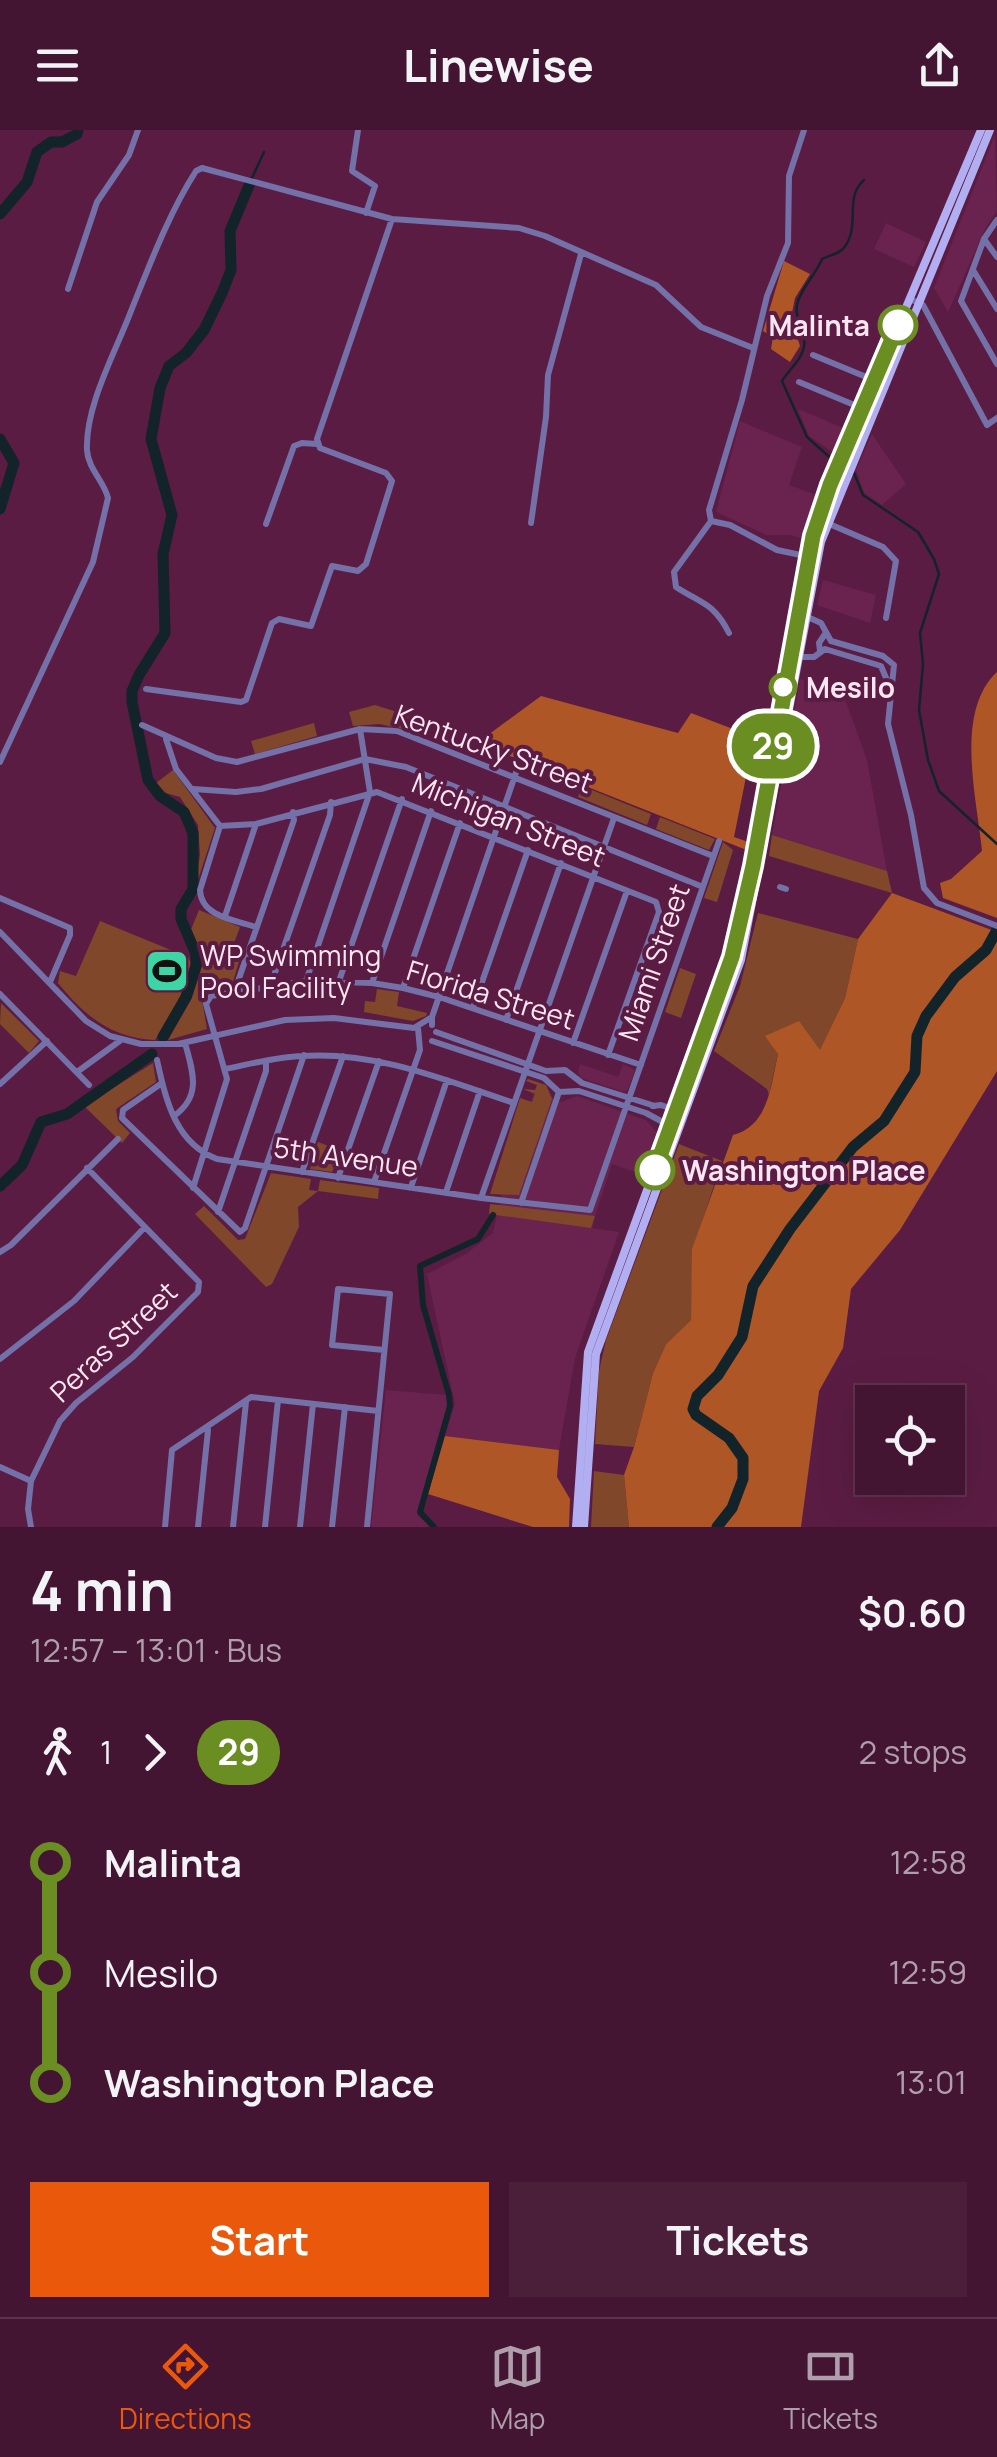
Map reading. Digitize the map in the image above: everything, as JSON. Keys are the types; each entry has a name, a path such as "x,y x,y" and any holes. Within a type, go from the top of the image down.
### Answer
{"main road":[{"path":"822,522 981,130"},
{"path":"914,301 990,130"},
{"path":"576,1527 585,1367 680,1111 732,957 752,886 801,615 822,522 864,409 880,383"},
{"path":"584,1527 592,1370 615,1288"}],"street":[{"path":"68,289 97,202 129,155 138,130"},
{"path":"358,130 352,172 375,186 366,212"},
{"path":"728,633 719,614 705,601 676,587 674,572 710,522 709,510 753,348 788,243 789,176 804,130"},
{"path":"0,762 98,549 108,498 89,463 87,450 91,420 108,364 192,176 202,168 392,219 519,228 545,236 656,285 701,326 753,348"},
{"path":"317,444 392,219"},
{"path":"997,220 984,239 960,301 997,364"},
{"path":"984,239 997,256"},
{"path":"531,524 548,375 582,254"},
{"path":"973,270 997,309"},
{"path":"914,301 922,305 986,424 997,418"},
{"path":"813,355 880,383"},
{"path":"798,382 864,409"},
{"path":"146,689 246,700 272,623 278,619 311,626 332,566 358,570 366,564 392,480 386,473 317,444 302,443 294,446 266,524"},
{"path":"710,522 730,525 778,550 813,558"},
{"path":"822,522 884,546 896,561 886,618"},
{"path":"801,615 821,623 831,642 841,649 880,666 889,685 888,724 924,888 941,904 997,926"},
{"path":"820,652 818,642 825,634"},
{"path":"793,657 814,657 825,649 841,649"},
{"name":"Kentucky Street","path":"142,726 216,758 237,762 360,729 408,734 713,856"},
{"path":"306,981 370,792 360,729"},
{"path":"166,738 173,764 220,826 200,890 203,906 256,927"},
{"path":"193,789 261,789 365,759 406,767 703,886"},
{"path":"374,1182 420,1038 431,1024 520,760"},
{"name":"Michigan Street","path":"220,826 256,824 370,792 402,799 656,902 659,908 608,1055"},
{"path":"339,981 402,799"},
{"path":"271,984 330,815 331,802"},
{"path":"372,983 431,811"},
{"path":"234,990 294,820 292,812"},
{"path":"481,1198 614,818"},
{"path":"403,988 460,822"},
{"path":"225,916 256,824"},
{"name":"Miami Street","path":"590,1210 719,841"},
{"path":"473,1008 528,850"},
{"path":"506,1020 561,864"},
{"path":"573,1043 627,890"},
{"path":"0,898 70,928 50,982"},
{"path":"0,932 86,1021 121,1040 167,1046 272,1022 354,1020 526,1068 555,1073 566,1070 582,1083 674,1127"},
{"name":"Florida Street","path":"214,1034 208,1000 234,990 306,981 372,983 438,996 641,1066"},
{"path":"0,994 89,1084"},
{"path":"420,1038 431,1024"},
{"path":"431,1024 526,1068 552,1082 560,1092"},
{"path":"193,1188 227,1086 214,1034"},
{"path":"78,1072 121,1040"},
{"path":"0,1084 47,1041"},
{"path":"174,1116 188,1105 194,1088 185,1042"},
{"path":"225,1069 304,1056 342,1056 413,1069 514,1102"},
{"path":"162,1083 121,1114 240,1232 245,1228 304,1056"},
{"path":"302,1172 342,1056"},
{"path":"157,1060 174,1116 186,1138 205,1154"},
{"path":"218,1212 266,1072 266,1061"},
{"path":"338,1178 379,1061"},
{"path":"552,1082 555,1073"},
{"path":"570,1090 574,1077"},
{"path":"411,1187 447,1080"},
{"path":"560,1092 570,1090 680,1111"},
{"path":"446,1192 480,1091"},
{"path":"521,1203 560,1092"},
{"path":"649,1106 652,1116"},
{"path":"0,1252 118,1139"},
{"name":"5th Avenue","path":"205,1154 235,1163 338,1178 590,1210"},
{"name":"Peras Street","path":"31,1527 31,1481 60,1421 133,1357 198,1292 200,1282 87,1168"},
{"path":"0,1359 74,1301 145,1227"},
{"path":"367,1527 390,1294 338,1288 332,1345 384,1350"},
{"path":"164,1527 172,1450 252,1397 378,1411"},
{"path":"264,1527 278,1400"},
{"path":"233,1527 246,1401"},
{"path":"300,1527 314,1404"},
{"path":"332,1527 345,1407"},
{"path":"198,1527 208,1428"},
{"path":"0,1468 31,1481"}],"shaded area":[{"path":"995,135 997,211 948,312 934,288"},
{"path":"886,223 926,242 914,267 874,249"},
{"path":"784,261 810,274 795,298 791,318 800,346 790,362 771,349 773,337 763,331"},
{"path":"798,409 846,429 835,454 809,436"},
{"path":"740,421 802,447 789,485 819,496 804,539 767,535 716,512"},
{"path":"872,434 906,484 882,505 864,493 856,470"},
{"path":"823,580 876,595 870,623 817,605"},
{"path":"997,672 997,918 943,898 940,883 951,879 982,851 973,782 972,732 984,689"},
{"path":"800,679 841,688 867,760 887,871 772,835"},
{"path":"541,696 678,733 691,713 754,737 734,837 751,843 749,851 477,743"},
{"path":"375,705 413,717 408,730 379,724 353,726 349,712"},
{"path":"314,723 317,736 255,754 251,741"},
{"path":"173,770 215,828 194,892 200,855 198,825 180,797 166,793 156,783"},
{"path":"582,786 651,814 647,825 578,797"},
{"path":"660,817 715,839 709,850 656,829"},
{"path":"772,835 887,871 892,893 769,856"},
{"path":"723,842 733,850 717,902 704,898"},
{"path":"892,893 997,932 997,1071 900,1230 851,1289 843,1348 819,1391 801,1527 629,1527 624,1475 653,1373 666,1344 691,1320 692,1249 733,1135 754,1123 770,1090 778,1054 765,1036 799,1021 820,1050 845,998 858,939"},
{"path":"199,910 240,927 230,954 240,958 232,985 208,992 202,999 207,1029 168,1040 192,998 205,957 190,932"},
{"path":"758,913 858,939 845,998 820,1051 778,1053 769,1095 767,1089 714,1051 740,986"},
{"path":"100,921 188,957 191,963 180,997 155,1040 125,1035 100,1023 58,983 60,971 76,976"},
{"path":"680,968 696,974 681,1018 665,1012"},
{"path":"377,989 399,992 397,1006 427,1013 426,1016 413,1021 364,1012 365,1001 375,1002"},
{"path":"1,1003 39,1041 29,1053 0,1024"},
{"path":"153,1063 156,1082 116,1109 118,1121 130,1133 122,1143 84,1106"},
{"path":"580,1064 618,1077 623,1064 635,1070 624,1092 581,1078"},
{"path":"528,1079 546,1085 552,1099 519,1195 490,1194 520,1098 532,1102 535,1094 523,1089 535,1090 537,1085"},
{"path":"546,1085 553,1099 561,1102 577,1096 646,1120 661,1137 647,1176 612,1164 595,1216 592,1228 619,1232 575,1358 559,1450 445,1436 455,1404 427,1274 466,1254 493,1233 534,1092"},
{"path":"318,1142 342,1151 332,1172 310,1169"},
{"path":"679,1144 722,1161 693,1249 691,1320 666,1344 653,1373 634,1447 595,1444 599,1371 606,1340"},
{"path":"271,1173 311,1179 309,1190 318,1191 298,1207 299,1227 272,1284 266,1287 195,1214 204,1206 238,1240 245,1239"},
{"path":"320,1180 379,1188 378,1199 318,1191"},
{"path":"490,1204 595,1216 591,1228 489,1214"},
{"path":"386,1390 447,1395 448,1406 417,1515 431,1527 371,1527"},
{"path":"445,1436 559,1450 557,1477 570,1499 569,1527 533,1527 428,1494"},
{"path":"594,1471 624,1475 629,1527 591,1527"}],"waterway":[{"path":"0,214 27,182 37,152 51,142 62,142 77,134 78,130"},
{"path":"252,178 264,152"},
{"path":"834,461 807,437 782,381 804,347 797,313 800,296 822,259 841,251 848,240 855,195 864,180"},
{"path":"163,1037 186,997 196,954 181,919 181,909 193,889 193,833 184,812 160,796 148,780 132,702 139,675 165,633 163,554 172,515 151,439 160,388 169,366 186,353 204,330 231,270 230,231 250,183"},
{"path":"0,439 14,463 0,509"},
{"path":"854,473 863,495 918,532 934,559 939,574 920,633 923,664 919,710 928,760 939,791 997,844"},
{"path":"717,1527 732,1508 743,1479 743,1458 729,1438 696,1415 693,1409 697,1396 718,1375 742,1337 753,1286 790,1229 853,1147 884,1121 915,1072 917,1036 926,1016 955,977 986,950 997,930"},
{"path":"0,1186 22,1165 41,1122 67,1114 152,1054"},
{"path":"434,1527 420,1512 450,1406 423,1305 420,1266 478,1239 493,1215"}],"bus line":[{"name":"29","path":"655,1170 732,957 753,866 813,536 830,485 898,325"}],"place":[{"name":"Malinta","path":"898,325"},
{"name":"Mesilo","path":"783,687"},
{"name":"WP Swimming Pool Facility","path":"167,971"},
{"name":"Washington Place","path":"655,1170"}]}
